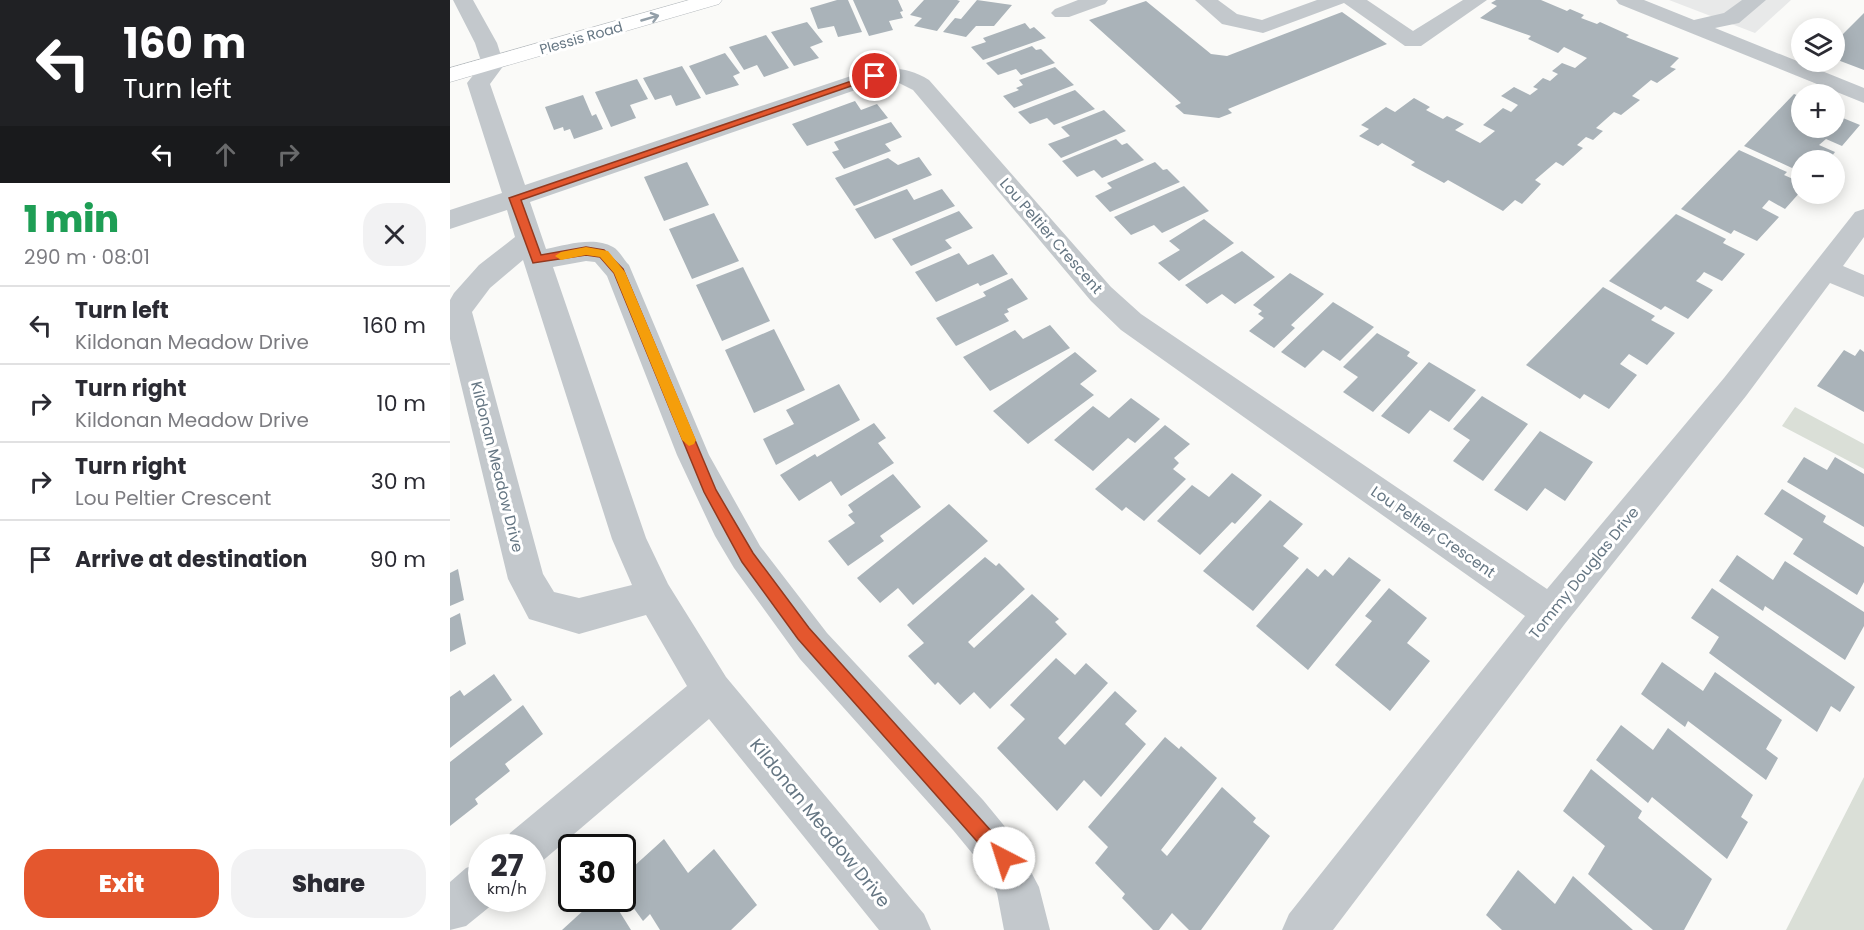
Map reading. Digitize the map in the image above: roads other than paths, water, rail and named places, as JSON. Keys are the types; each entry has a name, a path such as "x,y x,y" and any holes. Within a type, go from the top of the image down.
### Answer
{"main road":[{"name":"Plessis Road","path":"470,63 712,0"}],"street":[{"name":"Kildonan Meadow Drive","path":"463,0 470,63 629,539 655,596 712,691 908,930"},
{"path":"1062,14 1098,0"},
{"path":"1205,0 1230,19 1263,27 1336,0"},
{"path":"1353,0 1413,41 1476,0"},
{"path":"1626,0 1864,96"},
{"path":"1691,27 1731,18 1756,0"},
{"name":"Lou Peltier Crescent","path":"450,220 862,80 888,73 908,76 921,85 1101,294 1131,322 1551,613"},
{"name":"Tommy Douglas Drive","path":"1305,930 1551,613 1827,270 1864,218"},
{"name":"Kildonan Meadow Drive","path":"655,596 579,616 542,607 526,579 458,312 466,294 480,278 533,250 586,251 604,254 619,272 711,492 748,557 804,634 1004,858 1026,907 1027,930"},
{"path":"1827,270 1864,287"},
{"path":"542,834 712,691"},
{"path":"450,910 468,895"}]}
